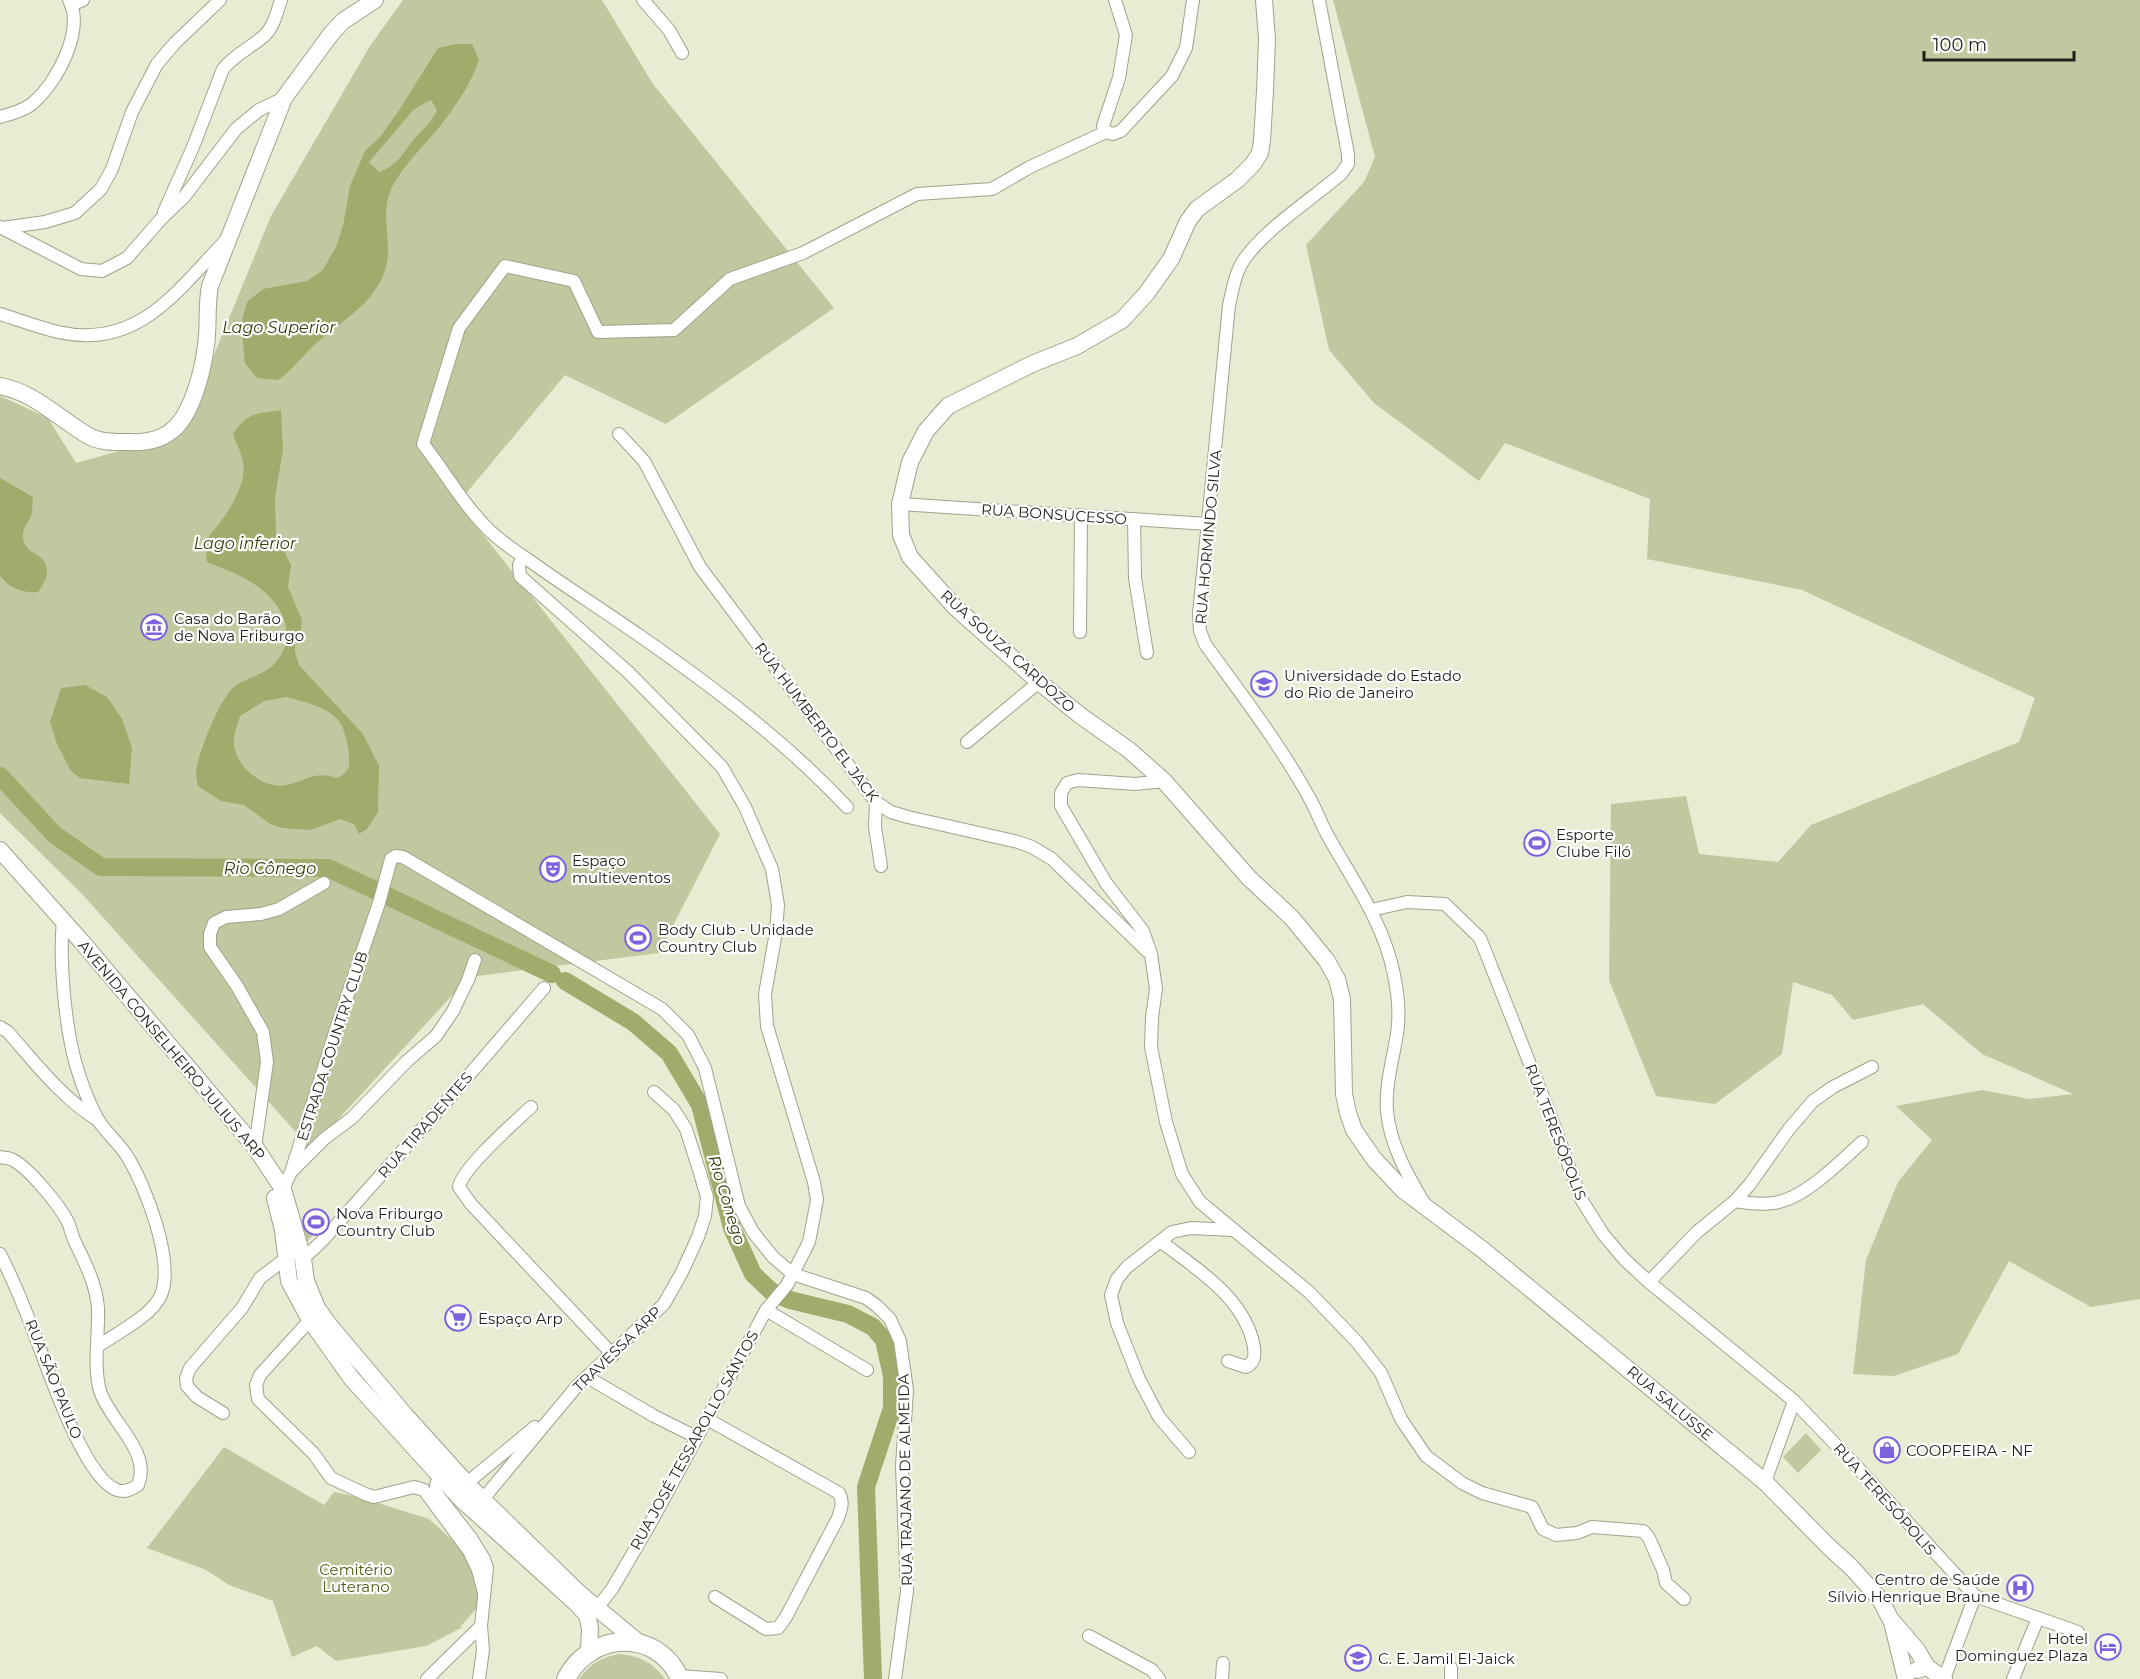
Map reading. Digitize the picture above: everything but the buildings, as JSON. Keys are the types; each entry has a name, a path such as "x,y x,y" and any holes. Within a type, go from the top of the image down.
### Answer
{"main road":[{"path":"566,1679 578,1660 589,1652 613,1642 639,1643 663,1655 680,1678"}],"street":[{"path":"1,227 45,222 75,213 101,189 112,169 132,112 157,64 175,43 220,0"},
{"path":"161,219 224,69 232,58 265,34 273,24 281,0"},
{"path":"0,386 15,388 33,397 88,436 107,442 138,443 169,433 187,411 201,375 207,344 208,295 284,98 330,34 343,21 375,0"},
{"path":"643,0 669,30 682,53"},
{"path":"1106,132 1103,126 1105,116 1119,78 1126,35 1115,0"},
{"path":"847,807 825,783 738,708 639,635 573,593 488,529 423,444 459,328 505,266 574,281 598,332 674,330 730,279 803,253 918,194 992,189 1030,167 1106,132 1113,134 1121,131 1172,76 1186,48 1193,0"},
{"name":"RUA SOUZA CARDOZO","path":"1264,0 1267,39 1266,91 1260,153 1253,164 1237,180 1197,209 1188,221 1170,259 1146,294 1122,320 1077,346 1032,363 948,406 926,431 910,462 900,504 901,535 910,557 955,607 1039,682 1081,716 1129,750 1164,781 1249,878 1292,918 1327,961 1337,979 1342,999 1344,1094 1354,1130 1374,1159 1403,1190 1426,1207"},
{"name":"RUA HORMINDO SILVA","path":"1319,0 1343,118 1348,164 1341,174 1271,231 1245,257 1236,276 1229,305 1199,614 1200,631 1205,644 1261,721 1310,798 1327,834 1371,910 1384,940 1394,974 1399,1005 1398,1031 1388,1088 1387,1111 1400,1161 1426,1207"},
{"path":"0,117 33,103 62,66 70,43 74,2"},
{"path":"1,227 81,269 102,271 127,258 184,197 236,129 259,110 284,98"},
{"path":"0,314 59,332 89,335 119,332 151,316 229,237"},
{"name":"RUA HUMBERTO EL JACK","path":"619,434 644,461 700,567 876,802 891,812 908,817 1032,847 1052,859 1151,954"},
{"name":"RUA BONSUCESSO","path":"900,504 1208,524"},
{"path":"1080,632 1081,515"},
{"path":"1134,519 1135,578 1147,653"},
{"name":"RUA JOSÉ TESSAROLLO SANTOS","path":"523,556 519,565 520,576 628,672 722,767 745,807 768,858 778,905 776,932 765,994 767,1026 814,1182 817,1200 809,1242 790,1279 765,1310 650,1524 612,1589 597,1608"},
{"path":"967,742 1039,682"},
{"path":"1164,781 1135,784 1078,780 1067,783 1061,793 1061,806 1087,854 1143,932 1151,954 1156,989 1151,1047 1166,1122 1182,1174 1200,1202 1309,1292 1357,1342 1381,1373 1401,1419 1426,1456 1462,1483 1482,1493 1532,1507 1543,1529 1556,1535 1577,1533 1592,1527 1643,1531 1649,1538 1663,1569 1666,1583 1684,1599"},
{"path":"876,802 875,827 881,867"},
{"name":"AVENIDA CONSELHEIRO JULIUS ARP","path":"0,850 256,1164 274,1196 283,1230 289,1281 310,1320 352,1379 439,1477 587,1615 590,1628 589,1652"},
{"name":"ESTRADA COUNTRY CLUB","path":"283,1189 291,1172 379,903 391,859 396,856 403,857 662,1009 688,1035 705,1068 740,1206 753,1232 790,1279"},
{"name":"AVENIDA CONSELHEIRO JULIUS ARP","path":"0,865 62,928 255,1147 283,1189 303,1259 306,1281 316,1308 330,1326 405,1415 467,1483 580,1594 639,1643"},
{"path":"255,1147 267,1062 263,1032 210,947 210,934 214,923 226,916 261,914 279,909 324,883"},
{"name":"RUA TERESÓPOLIS","path":"1371,910 1407,902 1445,904 1480,938 1581,1199 1603,1234 1624,1259 1648,1282 1794,1401 1975,1596 2078,1632"},
{"path":"62,928 67,1019 76,1066 99,1121 127,1156 142,1185 162,1242 164,1284 158,1302 98,1346"},
{"path":"291,1172 324,1139 352,1118 407,1060 436,1036 453,1011 475,960"},
{"name":"RUA TIRADENTES","path":"303,1259 438,1111 544,988"},
{"path":"0,1027 8,1032 60,1092 99,1121"},
{"path":"1648,1282 1696,1232 1735,1201 1813,1101 1833,1087 1872,1067"},
{"name":"TRAVESSA ARP","path":"483,1499 556,1409 664,1304 682,1272 705,1216 707,1197 686,1129 674,1110 654,1092"},
{"path":"531,1107 471,1167 463,1176 459,1187 471,1204 613,1354"},
{"path":"239,1129 259,1117"},
{"path":"1735,1201 1760,1204 1788,1199 1820,1178 1862,1142"},
{"name":"RUA SÃO PAULO","path":"0,1156 14,1160 30,1174 68,1221 93,1282 98,1306 97,1377 101,1394 112,1417 140,1458 141,1477 138,1485 129,1490 117,1490 103,1479 77,1438 0,1254"},
{"name":"RUA SALUSSE","path":"1426,1207 1483,1250 1765,1482 1865,1581 1880,1599 1892,1622"},
{"path":"1189,1452 1159,1417 1139,1379 1116,1323 1111,1295 1117,1279 1127,1267 1172,1232 1191,1228 1233,1230"},
{"path":"1160,1241 1209,1278 1234,1304 1252,1339 1255,1355 1252,1363 1246,1366 1228,1361"},
{"path":"223,1413 197,1397 187,1386 186,1378 190,1368 242,1308 260,1278 285,1259"},
{"name":"RUA TRAJANO DE ALMEIDA","path":"790,1279 866,1298 878,1306 890,1319 900,1341 907,1390 902,1466 907,1591 895,1679"},
{"path":"765,1310 867,1370"},
{"path":"310,1320 260,1375 256,1385 258,1399 314,1454 331,1478 374,1497 414,1487 424,1490 469,1551 478,1570 484,1593"},
{"path":"587,1377 696,1437"},
{"path":"1765,1482 1794,1401"},
{"name":"TRAVESSA ARP","path":"467,1483 556,1409"},
{"path":"706,1419 840,1493 842,1499 838,1518 778,1628 766,1629 715,1597"},
{"path":"439,1477 436,1485 437,1494 471,1538 487,1568 481,1626 483,1650 479,1679"},
{"path":"1892,1622 1917,1650 1927,1667 1944,1679 1975,1596"},
{"path":"2013,1679 2038,1618"},
{"path":"1892,1622 1906,1678 1920,1668 1927,1667"},
{"path":"427,1679 481,1626"},
{"path":"1089,1636 1152,1670 1160,1679"},
{"path":"1222,1662 1222,1679"},
{"path":"680,1678 721,1679"}],"green space":[{"path":"403,0 602,0 653,84 834,308 666,424 565,375 458,503 720,834 659,953 469,977 311,1149 82,894 0,813 0,396 48,418 76,463 173,436 200,389 271,216 370,46"},
{"path":"1333,0 2140,0 2140,1299 2091,1307 2009,1261 1958,1354 1894,1376 1853,1374 1866,1260 1898,1182 1932,1140 1896,1106 1982,1090 2029,1099 2073,1094 1982,1054 1923,1004 1853,1020 1832,995 1793,982 1782,1054 1715,1104 1656,1096 1609,980 1611,804 1686,796 1699,854 1778,862 1811,825 2019,742 2035,698 1802,590 1647,559 1650,499 1505,443 1479,481 1374,403 1329,350 1306,245 1364,182 1375,157"},
{"name":"Nova Friburgo Country Club","path":"320,1209 329,1217 305,1244 303,1228"},
{"path":"1806,1433 1821,1450 1798,1473 1783,1457"},
{"name":"Cemitério Luterano","path":"224,1447 324,1505 334,1492 362,1498 429,1519 461,1548 480,1583 477,1608 460,1627 463,1627 426,1646 336,1661 317,1646 292,1657 273,1601 229,1585 206,1570 147,1548"},
{"path":"620,1654 646,1661 665,1679 579,1679 596,1662"}],"water":[{"name":"Lago Superior","path":"456,44 472,44 479,60 472,78 457,103 406,165 390,192 386,215 388,256 378,286 358,309 322,338 278,380 257,378 245,363 241,324 247,302 263,289 307,281 322,271 336,247 343,226 350,186 365,151 380,137 398,112 438,48","holes":["431,100 437,110 428,124 392,165 379,172 369,162 414,109"]},
{"name":"Lago inferior","path":"281,410 283,450 275,497 276,535 291,565 288,587 302,620 301,631 295,642 295,652 299,665 363,734 379,766 378,812 367,829 359,834 354,824 340,819 310,830 282,828 270,824 244,805 221,801 197,783 196,773 200,753 215,716 227,696 237,685 271,667 283,652 286,640 283,617 269,596 244,578 207,562 205,541 232,504 242,482 243,461 233,434 243,422 253,415","holes":["287,697 328,711 341,724 349,756 349,766 344,774 336,778 317,776 278,786 252,775 239,760 234,740 240,716 264,701"]},
{"path":"0,478 33,497 32,514 23,531 23,538 27,547 41,558 46,566 45,579 38,592 17,589 0,576"},
{"path":"85,685 107,697 122,719 132,748 129,784 80,778 71,771 57,744 50,722 61,688"}],"waterway":[{"name":"Rio Cônego","path":"0,776 55,835 101,867 328,868 552,974"},
{"name":"Rio Cônego","path":"565,981 633,1022 669,1053 700,1105 732,1228 753,1274 772,1292 790,1300 848,1314 873,1327 884,1340 892,1376 892,1408 866,1487 873,1679"}],"place":[{"name":"Casa do Barão de Nova Friburgo","path":"154,627"},
{"name":"Universidade do Estado do Rio de Janeiro","path":"1264,684"},
{"name":"Esporte Clube Filó","path":"1537,843"},
{"name":"Espaço multieventos","path":"553,869"},
{"name":"Body Club - Unidade Country Club","path":"638,938"},
{"name":"Nova Friburgo Country Club","path":"316,1222"},
{"name":"Espaço Arp","path":"458,1318"},
{"name":"COOPFEIRA - NF","path":"1887,1450"},
{"name":"Centro de Saúde Sílvio Henrique Braune","path":"2020,1588"},
{"name":"Hotel Dominguez Plaza","path":"2108,1647"},
{"name":"C. E. Jamil El-Jaick","path":"1358,1658"}]}
